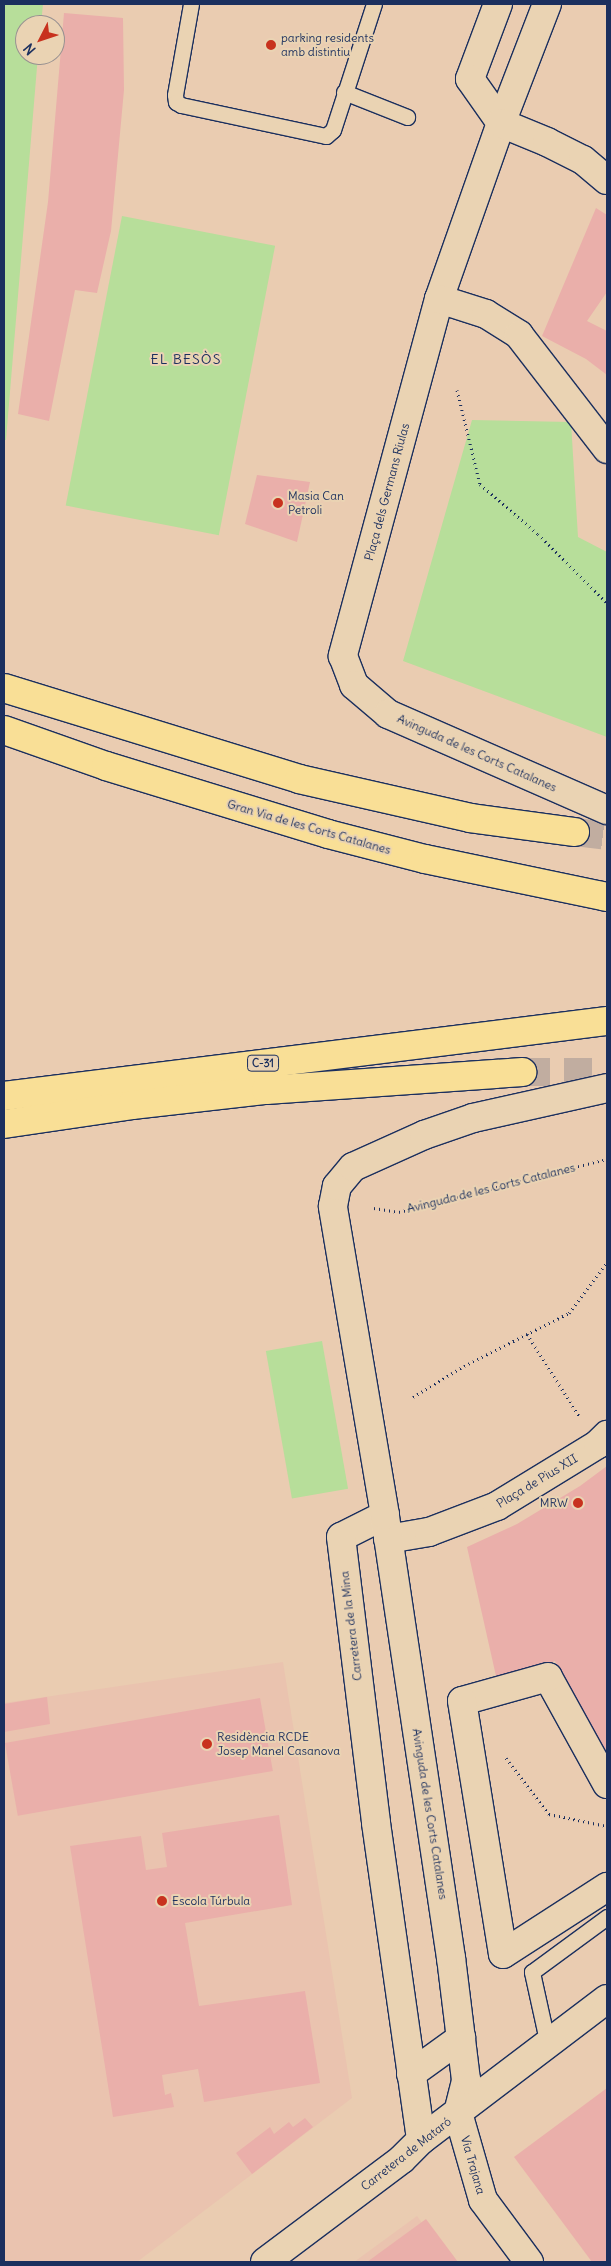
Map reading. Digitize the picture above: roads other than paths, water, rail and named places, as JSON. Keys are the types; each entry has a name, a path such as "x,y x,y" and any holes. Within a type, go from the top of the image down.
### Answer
{"highway":[{"path":"4,688 299,779 470,818 575,832"},
{"name":"Gran Via de les Corts Catalanes","path":"10,732 106,766 328,834 425,859 607,897"},
{"name":"C-31","path":"4,1096 607,1021"},
{"path":"4,1124 132,1105 266,1090 522,1072"}],"street":[{"path":"498,4 470,79 501,123 547,142 583,160 607,180"},
{"name":"Plaça dels Germans Riulas","path":"354,685 343,656 439,299 501,123 547,4"},
{"path":"439,299 486,314 519,335 607,449"},
{"name":"Avinguda de les Corts Catalanes","path":"354,685 388,714 607,810"},
{"path":"387,1527 333,1206 337,1186 353,1167 424,1135 473,1118 607,1088"},
{"name":"Plaça de Pius XII","path":"387,1527 430,1532 497,1506 603,1440"},
{"name":"Avinguda de les Corts Catalanes","path":"387,1527 462,2038 466,2080 458,2113"},
{"name":"Carretera de la Mina","path":"387,1527 341,1537 376,1823 421,2140"},
{"path":"607,1784 548,1676 462,1701 503,1954 607,1887"},
{"name":"Carretera de Mataró","path":"265,2262 402,2159 421,2140 607,1999"},
{"path":"411,2074 462,2038"},
{"name":"Via Trajana","path":"458,2113 483,2200 529,2262"}],"lane":[{"path":"190,4 175,95 176,102 181,105 326,136 333,130 374,4"},
{"path":"344,92 407,117"},
{"path":"548,2045 541,2006 532,1972 607,1918"}],"tunnel":[{"path":"575,832 607,836"},
{"path":"522,1072 607,1072"}],"place":[{"name":"parking residents amb distintiu","path":"271,45"},
{"name":"Masia Can Petroli","path":"278,503"},
{"name":"MRW","path":"578,1503"},
{"name":"Residència RCDE Josep Manel Casanova","path":"207,1744"},
{"name":"Escola Túrbula","path":"162,1901"}],"district":[{"name":"EL BESÒS","path":"186,359"}]}
